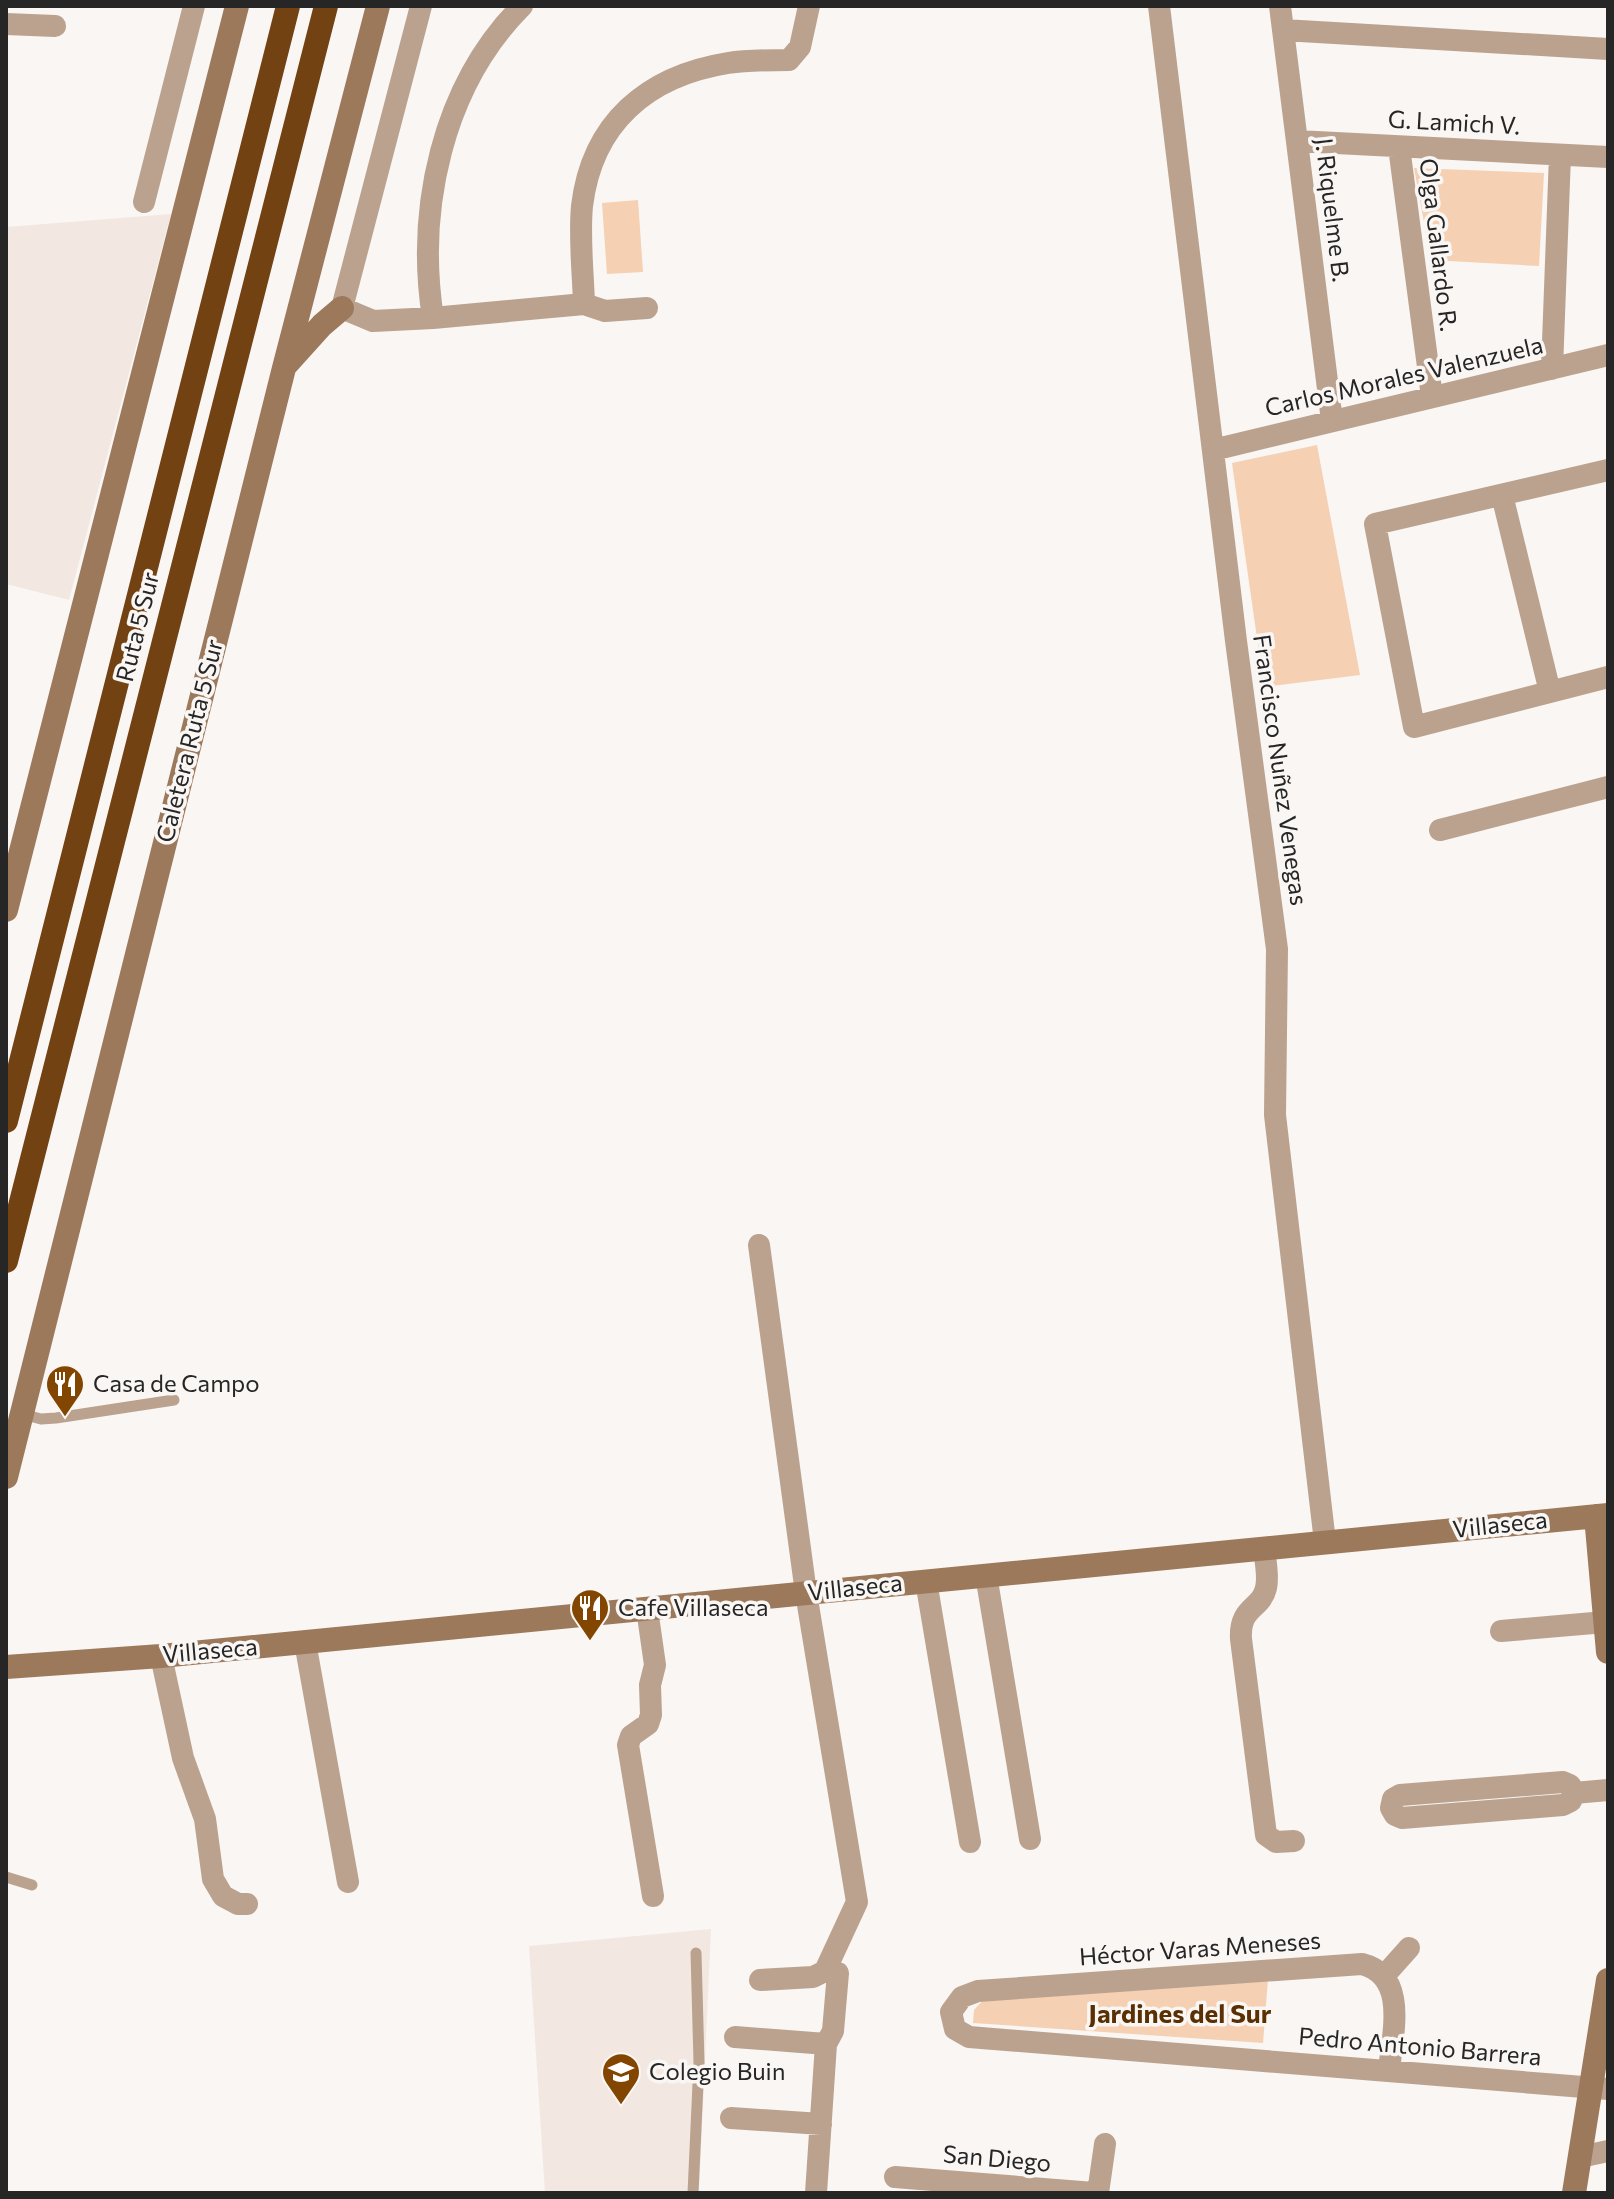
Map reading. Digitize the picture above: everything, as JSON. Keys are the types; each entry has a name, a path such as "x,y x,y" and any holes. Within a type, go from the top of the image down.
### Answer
{"highway":[{"name":"Ruta 5 Sur","path":"6,1121 288,6"},
{"name":"Ruta 5 Sur","path":"6,1261 326,6"}],"main road":[{"path":"6,910 237,6"},
{"name":"Caletera Ruta 5 Sur","path":"6,1477 378,6"},
{"path":"284,368 322,325 342,308"},
{"path":"1602,1515 1608,1652"},
{"name":"Villaseca","path":"6,1667 161,1656 1602,1515"},
{"path":"1574,2193 1580,2157 1599,2088 1608,1980"}],"street":[{"path":"144,202 194,6"},
{"path":"421,6 342,308 373,321 584,304 605,311 647,308"},
{"path":"433,318 429,222 433,184 451,117 475,67 495,36 522,6"},
{"path":"584,304 582,207 590,166 612,124 630,105 651,90 690,72 730,62 789,60 800,47 809,6"},
{"name":"Francisco Nuñez Venegas","path":"1159,6 1277,949 1275,1115 1325,1542"},
{"name":"J. Riquelme B.","path":"1280,6 1332,421"},
{"path":"6,24 55,26"},
{"path":"1283,30 1608,49"},
{"name":"G. Lamich V.","path":"1297,141 1608,157"},
{"name":"Olga Gallardo R.","path":"1399,147 1432,397"},
{"path":"1552,369 1560,155"},
{"name":"Carlos Morales Valenzuela","path":"1213,450 1608,355"},
{"path":"1608,470 1375,524 1414,727 1608,677"},
{"path":"1502,495 1550,692"},
{"path":"1440,830 1608,787"},
{"path":"759,1245 806,1593 857,1902 825,1971 813,1977 760,1980"},
{"path":"1264,1548 1267,1586 1262,1597 1245,1614 1241,1639 1266,1835 1276,1842 1294,1841"},
{"path":"986,1575 1030,1839"},
{"path":"926,1581 970,1842"},
{"path":"647,1609 655,1665 650,1685 651,1715 648,1724 631,1736 628,1745 653,1896"},
{"path":"1501,1631 1605,1622"},
{"path":"299,1642 342,1881"},
{"path":"161,1656 183,1758 205,1819 213,1879 223,1896 238,1904 247,1904"},
{"path":"1563,1782 1570,1785 1574,1793 1571,1801 1563,1805 1402,1818 1395,1815 1391,1808 1393,1799 1400,1795 1563,1782"},
{"path":"1475,1789 1477,1812"},
{"path":"1574,1793 1608,1790"},
{"path":"1389,2071 1394,1997 1384,1976 1409,1948"},
{"name":"Héctor Varas Meneses","path":"959,2033 951,2019 953,2006 962,1997 978,1991 1353,1964 1370,1966 1384,1976"},
{"path":"816,2193 826,2044 833,2031 838,1973"},
{"name":"Pedro Antonio Barrera","path":"959,2033 969,2037 1599,2088"},
{"path":"735,2037 826,2044"},
{"path":"731,2118 821,2124"},
{"path":"1096,2193 1105,2144"},
{"path":"1580,2157 1608,2151"},
{"name":"San Diego","path":"895,2177 926,2186 1096,2193"}],"lane":[{"path":"22,1414 41,1419 56,1418 174,1400"},
{"path":"6,1877 32,1885"},
{"path":"693,2193 699,2062 696,1953"}],"shaded area":[{"path":"1414,168 1544,173 1539,266 1431,260"},
{"path":"638,200 643,272 607,274 602,203"},
{"path":"171,214 69,600 6,584 6,227"},
{"path":"1317,445 1360,675 1264,687 1232,463"},
{"name":"Colegio Buin","path":"711,1929 699,2193 545,2193 529,1946"},
{"path":"1268,1979 1263,2043 973,2023 974,2010 986,1997"}],"place":[{"name":"Casa de Campo","path":"65,1418"},
{"name":"Cafe Villaseca","path":"590,1642"},
{"name":"Colegio Buin","path":"621,2106"}],"district":[{"name":"Jardines del Sur","path":"1180,2014"}]}
